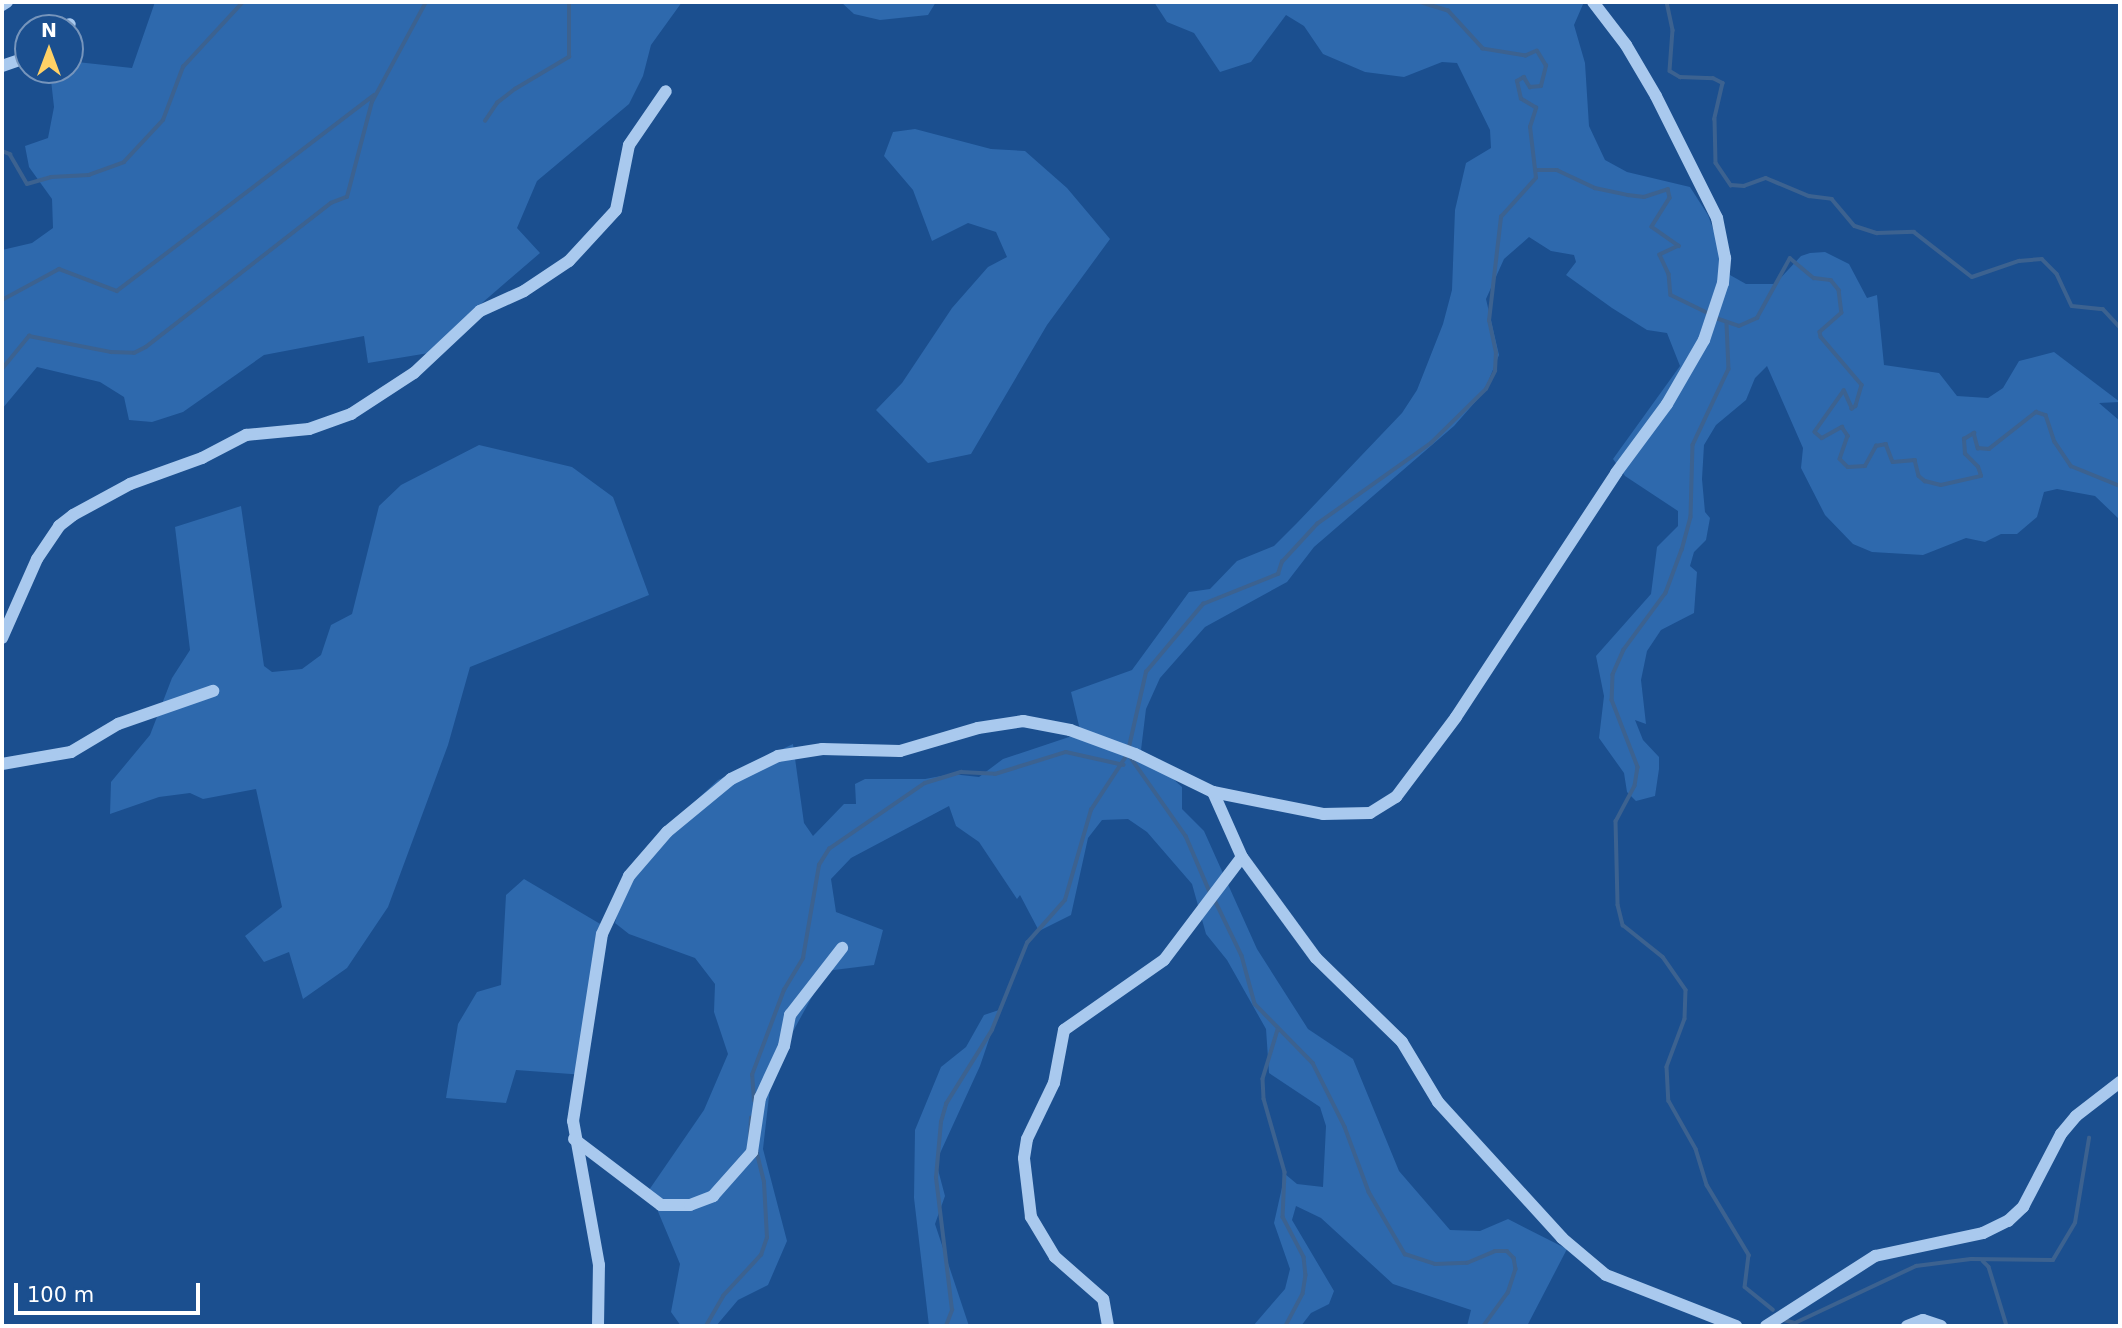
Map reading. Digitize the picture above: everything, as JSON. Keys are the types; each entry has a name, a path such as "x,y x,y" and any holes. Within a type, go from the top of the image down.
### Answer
{"street":[{"path":"2,5 7,2"},
{"path":"598,1326 598,1265 574,1139 579,1069 610,912 629,876 667,832 717,789 778,756 822,749 900,751 1010,722 1061,728 1119,748 1213,792 1323,814 1370,813 1396,797 1456,717 1616,473 1667,404 1716,308 1725,258 1717,218 1657,96 1626,45 1593,2"},
{"path":"2,638 41,552 73,515 130,484 202,458 246,435 309,429 352,414 414,373 480,311 524,291 569,261 616,210 629,145 666,91"},
{"path":"2,764 71,752 118,724 213,691"},
{"path":"1213,792 1242,857 1316,958 1402,1042 1438,1102 1580,1256 1606,1275 1713,1323 1737,1326"},
{"path":"1108,1326 1103,1299 1055,1256 1031,1217 1024,1158 1027,1139 1054,1083 1064,1031 1164,960 1242,857"},
{"path":"574,1139 660,1205 690,1205 713,1196 752,1152 760,1098 784,1046 790,1015 842,948"},
{"path":"1766,1326 1875,1256 1983,1233 2008,1221 2023,1207 2061,1134 2076,1116 2120,1082"},
{"path":"1907,1326 1923,1320 1941,1326"}],"shaded area":[{"path":"155,2 682,2 651,45 643,76 629,104 537,181 517,228 540,253 482,303 441,351 368,363 364,336 264,355 183,412 152,422 129,420 124,397 100,382 37,367 2,409 2,250 32,243 53,228 52,199 29,167 25,146 48,138 54,107 51,84 84,84 84,63 132,68"},
{"path":"841,2 936,2 928,15 880,20 854,14"},
{"path":"1154,2 1584,2 1574,25 1585,63 1589,126 1605,160 1627,172 1690,187 1708,215 1730,275 1746,284 1775,284 1801,256 1810,253 1825,252 1849,264 1867,298 1877,295 1884,365 1939,373 1957,396 1988,398 2003,388 2019,361 2054,352 2120,402 2099,403 2120,421 2120,520 2095,496 2057,489 2044,492 2037,517 2017,534 2001,534 1985,542 1966,538 1923,555 1872,552 1853,544 1825,515 1801,468 1803,448 1767,366 1755,378 1746,400 1716,425 1704,445 1702,479 1705,512 1710,518 1706,540 1694,552 1690,566 1697,572 1694,613 1661,630 1647,651 1641,680 1646,724 1635,720 1643,740 1659,757 1659,769 1655,796 1636,801 1627,792 1624,773 1599,738 1604,696 1596,656 1651,594 1657,547 1678,526 1678,511 1625,476 1613,459 1680,366 1667,333 1647,330 1566,275 1576,262 1574,255 1551,251 1529,237 1504,259 1486,299 1499,355 1484,392 1454,426 1314,547 1287,582 1205,627 1160,678 1146,709 1141,750 1182,787 1182,809 1204,831 1257,949 1308,1029 1353,1059 1399,1171 1450,1230 1480,1231 1508,1219 1567,1249 1527,1326 1467,1326 1471,1310 1393,1284 1321,1218 1296,1206 1292,1220 1334,1291 1329,1304 1311,1313 1301,1326 1253,1326 1285,1289 1290,1269 1274,1223 1285,1174 1297,1184 1323,1187 1326,1126 1320,1107 1269,1073 1266,1029 1227,960 1206,934 1192,884 1147,832 1128,819 1102,820 1088,838 1071,915 1039,931 1020,895 1017,899 979,842 956,826 949,806 851,858 831,879 836,912 883,930 874,965 826,971 772,1070 763,1149 787,1241 768,1285 738,1300 716,1326 681,1326 671,1312 680,1264 649,1190 704,1110 728,1054 714,1012 715,984 695,958 629,934 615,923 622,895 672,823 718,780 793,744 804,823 813,836 844,804 856,804 855,784 865,779 925,779 952,774 979,777 1003,759 1072,736 1080,730 1071,692 1132,670 1189,592 1210,589 1237,561 1274,546 1402,413 1417,390 1443,324 1452,290 1455,210 1466,163 1491,148 1490,130 1457,63 1442,62 1404,77 1365,72 1323,54 1304,26 1286,15 1251,62 1220,72 1194,33 1167,22"},
{"path":"915,129 991,149 1025,151 1067,188 1110,239 1047,325 971,454 928,463 876,410 902,383 952,308 988,267 1007,257 996,232 968,223 932,241 913,190 884,156 893,132"},
{"path":"479,445 572,467 613,497 649,595 470,667 448,745 388,907 347,968 303,999 289,952 264,962 245,936 282,907 256,789 203,799 190,793 159,797 110,814 111,782 150,735 172,678 190,650 175,527 241,506 264,666 272,672 302,669 321,655 331,625 352,614 379,506 401,485"},
{"path":"524,879 602,925 585,1075 516,1070 506,1103 446,1098 458,1024 477,992 501,985 506,895"},
{"path":"999,1010 980,1066 936,1162 945,1196 935,1224 969,1326 929,1326 914,1198 915,1130 941,1067 966,1047 984,1015"}],"waterway":[{"path":"2,151 10,154 27,184 51,177 89,175 124,162 163,120 183,67 243,2"},
{"path":"2,369 29,336 111,352 134,353 146,347 331,203 347,197 372,102 426,2"},
{"path":"485,121 497,103 515,89 569,57 569,2"},
{"path":"1129,747 1146,672 1203,604 1278,574 1282,562 1317,524 1431,443 1486,389 1495,371 1496,353 1489,321 1501,217 1536,178 1530,127 1536,108 1521,99 1517,81 1524,77 1530,87 1541,86 1546,66 1537,51 1526,56 1483,49 1448,11 1419,2"},
{"path":"1667,2 1673,30 1670,71 1680,77 1713,78 1723,83 1715,119 1716,163 1731,185 1744,186 1766,178 1809,196 1832,199 1855,226 1877,233 1914,232 1972,277 2019,261 2042,259 2057,274 2072,306 2103,309 2120,327"},
{"path":"2,300 59,269 117,291 374,95"},
{"path":"1536,170 1557,170 1595,188 1628,195 1644,197 1668,189 1670,198 1652,227 1679,246 1660,255 1669,274 1671,295 1710,314"},
{"path":"1716,318 1739,326 1757,318 1790,258 1814,278 1831,280 1839,290 1842,313 1820,332 1821,337 1862,385 1856,406 1852,409 1844,391 1815,432 1822,438 1842,427 1848,436 1840,459 1848,467 1865,466 1876,446 1886,444 1893,462 1915,460 1919,476 1925,481 1941,485 1981,476 1978,467 1965,454 1964,439 1974,433 1978,448 1989,449 2036,412 2046,415 2055,442 2071,466 2120,486"},
{"path":"1727,324 1729,369 1693,445 1691,517 1682,550 1666,593 1624,650 1613,675 1612,700 1638,767 1635,786 1616,821 1618,905 1623,925 1663,957 1686,990 1685,1019 1667,1067 1669,1101 1696,1149 1707,1185 1749,1255 1745,1287 1773,1310"},
{"path":"754,1101 752,1075 784,990 803,958 819,865 829,849 925,783 961,772 995,774 1066,752 1124,765"},
{"path":"946,1326 952,1310 936,1178 941,1122 946,1104 992,1030 1027,943 1065,900 1091,810 1127,755"},
{"path":"1129,755 1186,836 1210,892"},
{"path":"1214,898 1242,956 1255,1004 1313,1063 1345,1127 1369,1192 1405,1254 1435,1264 1467,1263 1495,1251 1507,1251 1514,1258 1516,1269 1508,1293 1484,1326"},
{"path":"1278,1030 1263,1079 1264,1099 1285,1172 1283,1217 1304,1257 1306,1275 1303,1294 1286,1326"},
{"path":"750,1137 751,1118"},
{"path":"1784,1320 1795,1323 1916,1266 1971,1259 2053,1260 2075,1223 2089,1138"},
{"path":"706,1326 723,1296 761,1255 767,1238 764,1182 756,1151"},
{"path":"1983,1261 1989,1267 2007,1326"}]}
